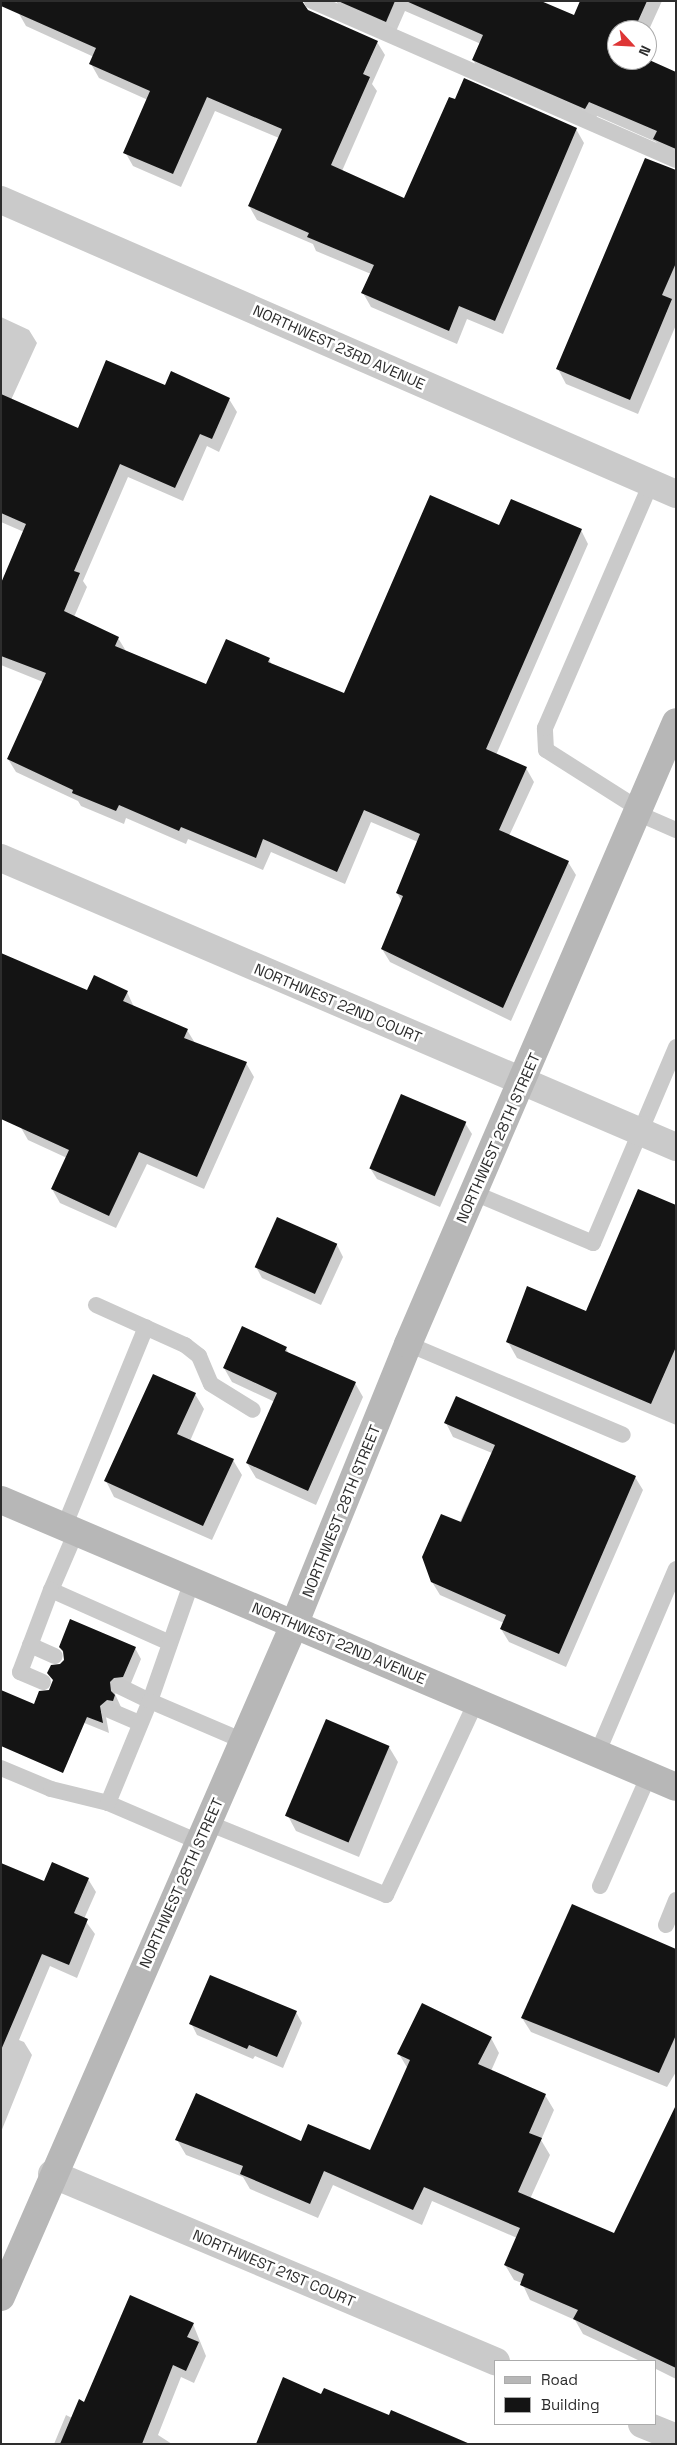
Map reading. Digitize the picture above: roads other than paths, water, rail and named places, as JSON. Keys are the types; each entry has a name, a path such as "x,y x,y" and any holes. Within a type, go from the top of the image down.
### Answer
{"street":[{"name":"NORTHWEST 23RD AVENUE","path":"1,200 676,494"},
{"name":"NORTHWEST 28TH STREET","path":"1,2297 52,2174 294,1625 408,1344 523,1082 676,722"},
{"name":"NORTHWEST 22ND COURT","path":"1,858 676,1147"},
{"name":"NORTHWEST 22ND AVENUE","path":"1,1500 676,1787"},
{"name":"NORTHWEST 21ST COURT","path":"52,2174 494,2361"},
{"path":"644,2425 676,2438"}],"lane":[{"path":"312,1 676,160"},
{"path":"651,484 545,728 546,750 638,811 676,830"},
{"path":"474,1193 593,1243 676,1047"},
{"path":"96,1306 185,1345 199,1356 211,1384 253,1410"},
{"path":"43,1682 20,1672 51,1590 70,1529 146,1327"},
{"path":"408,1344 623,1435"},
{"path":"597,1754 676,1569"},
{"path":"108,1803 150,1700 192,1581"},
{"path":"51,1590 170,1643"},
{"path":"30,1645 55,1656"},
{"path":"119,1686 244,1741"},
{"path":"1,1768 51,1789 108,1803 203,1832 386,1895 476,1702"},
{"path":"109,1710 140,1723"},
{"path":"600,1886 649,1775"},
{"path":"666,1925 676,1900"}]}
